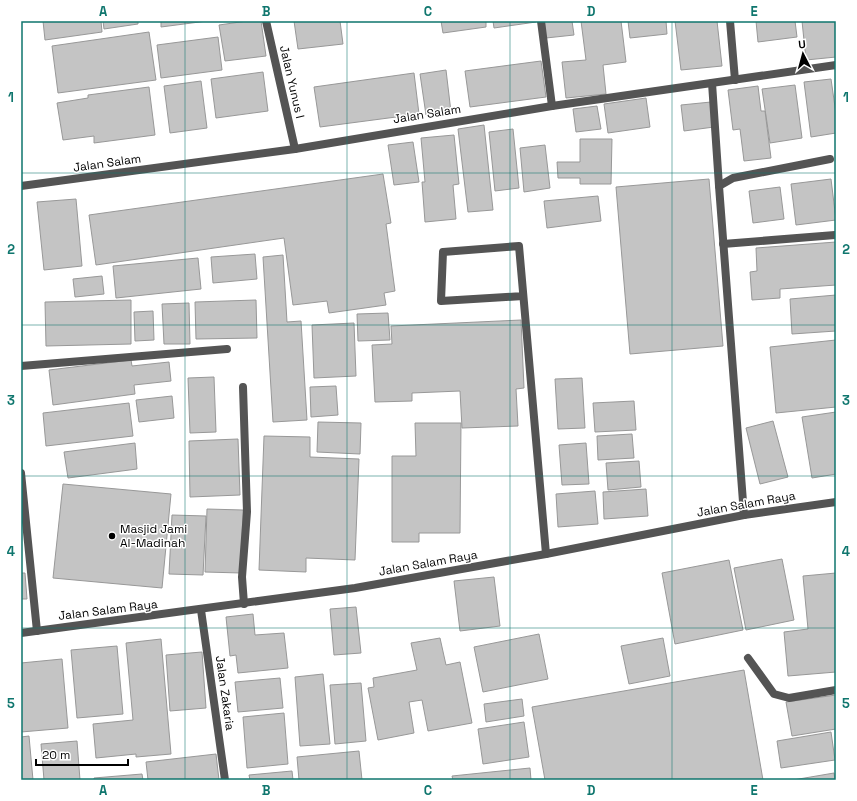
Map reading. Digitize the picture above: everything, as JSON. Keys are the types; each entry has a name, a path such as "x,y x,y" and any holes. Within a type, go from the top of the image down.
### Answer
{"street":[{"name":"Jalan Yunus I","path":"266,21 295,149"},
{"path":"540,21 552,106"},
{"path":"730,21 735,80"},
{"name":"Jalan Salam","path":"21,186 295,149 552,106 836,65"},
{"path":"712,84 744,515"},
{"path":"719,186 733,178 830,159"},
{"path":"724,244 835,234"},
{"path":"523,296 441,301 443,252 519,246 546,554"},
{"path":"21,366 228,349"},
{"path":"243,387 247,512 242,577 244,604"},
{"path":"21,473 37,631"},
{"name":"Jalan Salam Raya","path":"21,633 201,610 355,588 546,554 744,515 836,502"},
{"name":"Jalan Zakaria","path":"201,610 225,780"},
{"path":"748,658 774,694 789,698 836,690"}],"building":[{"path":"43,21 101,21 102,32 45,40"},
{"path":"103,21 138,21 138,24 104,29"},
{"path":"161,21 207,21 161,27"},
{"path":"247,21 261,21 266,56 225,61 219,25"},
{"path":"294,21 340,21 343,44 298,49"},
{"path":"441,21 486,21 486,27 443,33"},
{"path":"493,21 535,21 536,22 494,28"},
{"path":"544,21 572,21 574,35 546,38"},
{"path":"581,21 621,21 626,62 603,65 606,94 566,98 562,62 586,60"},
{"path":"628,21 666,21 667,34 630,38"},
{"path":"675,21 717,21 722,66 681,70"},
{"path":"756,21 795,21 797,37 758,42"},
{"path":"802,21 836,21 836,57 806,60"},
{"path":"149,32 156,80 58,93 52,46"},
{"path":"218,37 222,70 161,78 157,45"},
{"path":"541,61 546,97 470,107 465,71"},
{"path":"446,70 451,112 426,115 420,74"},
{"path":"263,72 268,111 216,118 211,79"},
{"path":"414,73 419,114 320,127 314,87"},
{"path":"831,79 836,114 836,133 811,137 804,82"},
{"path":"201,81 207,128 170,133 164,86"},
{"path":"795,85 802,138 770,143 762,89"},
{"path":"758,86 761,111 765,111 771,158 744,161 740,129 733,130 728,90"},
{"path":"149,87 155,135 94,143 94,136 63,140 57,103 88,98 88,95"},
{"path":"646,98 650,127 608,133 604,104"},
{"path":"711,102 714,127 684,131 681,105"},
{"path":"597,106 601,129 576,132 573,109"},
{"path":"484,125 493,210 468,212 458,129"},
{"path":"513,129 519,188 495,191 489,132"},
{"path":"454,135 459,184 453,185 456,219 425,222 422,182 425,182 421,138"},
{"path":"580,139 612,139 611,184 580,184 580,178 558,178 557,162 580,162"},
{"path":"413,142 419,182 394,185 388,145"},
{"path":"545,145 550,188 524,192 520,148"},
{"path":"383,174 391,223 386,224 395,291 384,293 386,305 329,313 327,301 293,305 284,238 96,265 89,215"},
{"path":"709,179 723,346 630,354 616,187"},
{"path":"831,179 836,220 796,225 791,184"},
{"path":"780,187 784,219 753,223 749,191"},
{"path":"598,196 601,221 547,228 544,201"},
{"path":"76,199 82,266 44,270 37,202"},
{"path":"836,242 836,285 780,289 780,298 752,300 750,272 757,271 756,248"},
{"path":"255,254 257,279 213,283 211,257"},
{"path":"283,255 287,322 301,321 307,420 273,422 263,257"},
{"path":"198,258 201,289 116,298 113,266"},
{"path":"102,276 104,294 75,297 73,279"},
{"path":"836,295 836,331 792,334 790,299"},
{"path":"131,300 131,344 46,346 45,302"},
{"path":"256,300 257,338 196,339 195,302"},
{"path":"189,303 190,344 164,344 162,304"},
{"path":"153,311 154,340 135,341 134,312"},
{"path":"388,313 390,340 358,341 357,314"},
{"path":"521,320 524,388 516,389 518,426 462,428 460,391 412,393 412,401 375,402 372,345 392,344 391,326"},
{"path":"354,323 356,376 314,378 312,325"},
{"path":"836,340 836,407 776,413 770,347"},
{"path":"131,360 132,366 169,362 171,381 134,385 135,394 53,405 49,370"},
{"path":"214,377 216,432 190,433 188,378"},
{"path":"582,378 585,428 558,429 555,379"},
{"path":"336,386 338,415 311,417 310,387"},
{"path":"172,396 174,418 139,422 136,400"},
{"path":"634,401 636,430 595,432 593,403"},
{"path":"129,403 133,436 46,446 43,413"},
{"path":"836,412 836,474 812,478 802,417"},
{"path":"773,421 788,477 760,484 746,428"},
{"path":"318,422 361,423 360,454 317,452"},
{"path":"415,423 461,423 460,533 419,533 419,542 392,542 392,456 416,456"},
{"path":"632,434 634,458 598,460 597,436"},
{"path":"264,436 310,437 310,457 359,459 355,560 306,558 306,572 259,570"},
{"path":"238,439 240,495 190,497 189,441"},
{"path":"135,443 137,469 68,478 64,452"},
{"path":"586,443 589,484 562,485 559,445"},
{"path":"639,461 641,487 608,490 606,463"},
{"name":"Masjid Jami Al-Madinah","path":"63,484 171,494 162,588 53,578"},
{"path":"646,489 648,516 604,519 603,492"},
{"path":"595,491 598,524 558,527 556,494"},
{"path":"207,509 243,510 241,573 205,572"},
{"path":"172,515 206,516 203,575 169,574"},
{"path":"782,559 794,620 746,630 734,568"},
{"path":"729,560 743,630 675,644 662,573"},
{"path":"21,573 25,573 27,599 21,599"},
{"path":"836,573 836,672 788,676 784,632 808,629 803,576"},
{"path":"494,577 500,626 460,631 454,581"},
{"path":"356,607 361,653 334,655 330,609"},
{"path":"253,614 255,635 284,633 288,668 238,673 236,655 230,656 226,617"},
{"path":"539,634 548,679 483,692 474,647"},
{"path":"440,638 446,665 460,662 472,723 428,731 422,700 409,702 414,733 378,740 368,688 374,687 373,678 417,670 411,643"},
{"path":"663,638 670,676 629,684 621,646"},
{"path":"161,639 171,754 136,757 136,754 96,758 93,724 133,720 126,643"},
{"path":"117,646 123,714 77,718 71,650"},
{"path":"202,652 206,708 170,711 166,655"},
{"path":"62,659 68,728 21,732 21,663"},
{"path":"744,670 763,780 545,780 532,707"},
{"path":"323,674 330,744 300,746 295,677"},
{"path":"280,678 283,708 238,712 235,682"},
{"path":"361,683 366,741 335,744 330,685"},
{"path":"836,695 836,729 792,736 786,702"},
{"path":"522,699 524,716 486,722 484,704"},
{"path":"284,713 288,764 247,768 243,717"},
{"path":"524,722 529,757 483,764 478,729"},
{"path":"831,732 835,760 781,768 777,741"},
{"path":"29,736 33,780 21,780 21,737"},
{"path":"77,741 80,780 44,780 41,744"},
{"path":"359,751 362,780 299,780 297,757"},
{"path":"216,754 219,780 148,780 146,762"},
{"path":"530,768 531,780 453,780 452,776"},
{"path":"292,771 293,780 250,780 249,775"},
{"path":"834,773 835,780 793,780"},
{"path":"142,774 143,780 94,780 94,778"}],"place":[{"name":"Masjid Jami Al-Madinah","path":"112,536"}]}
